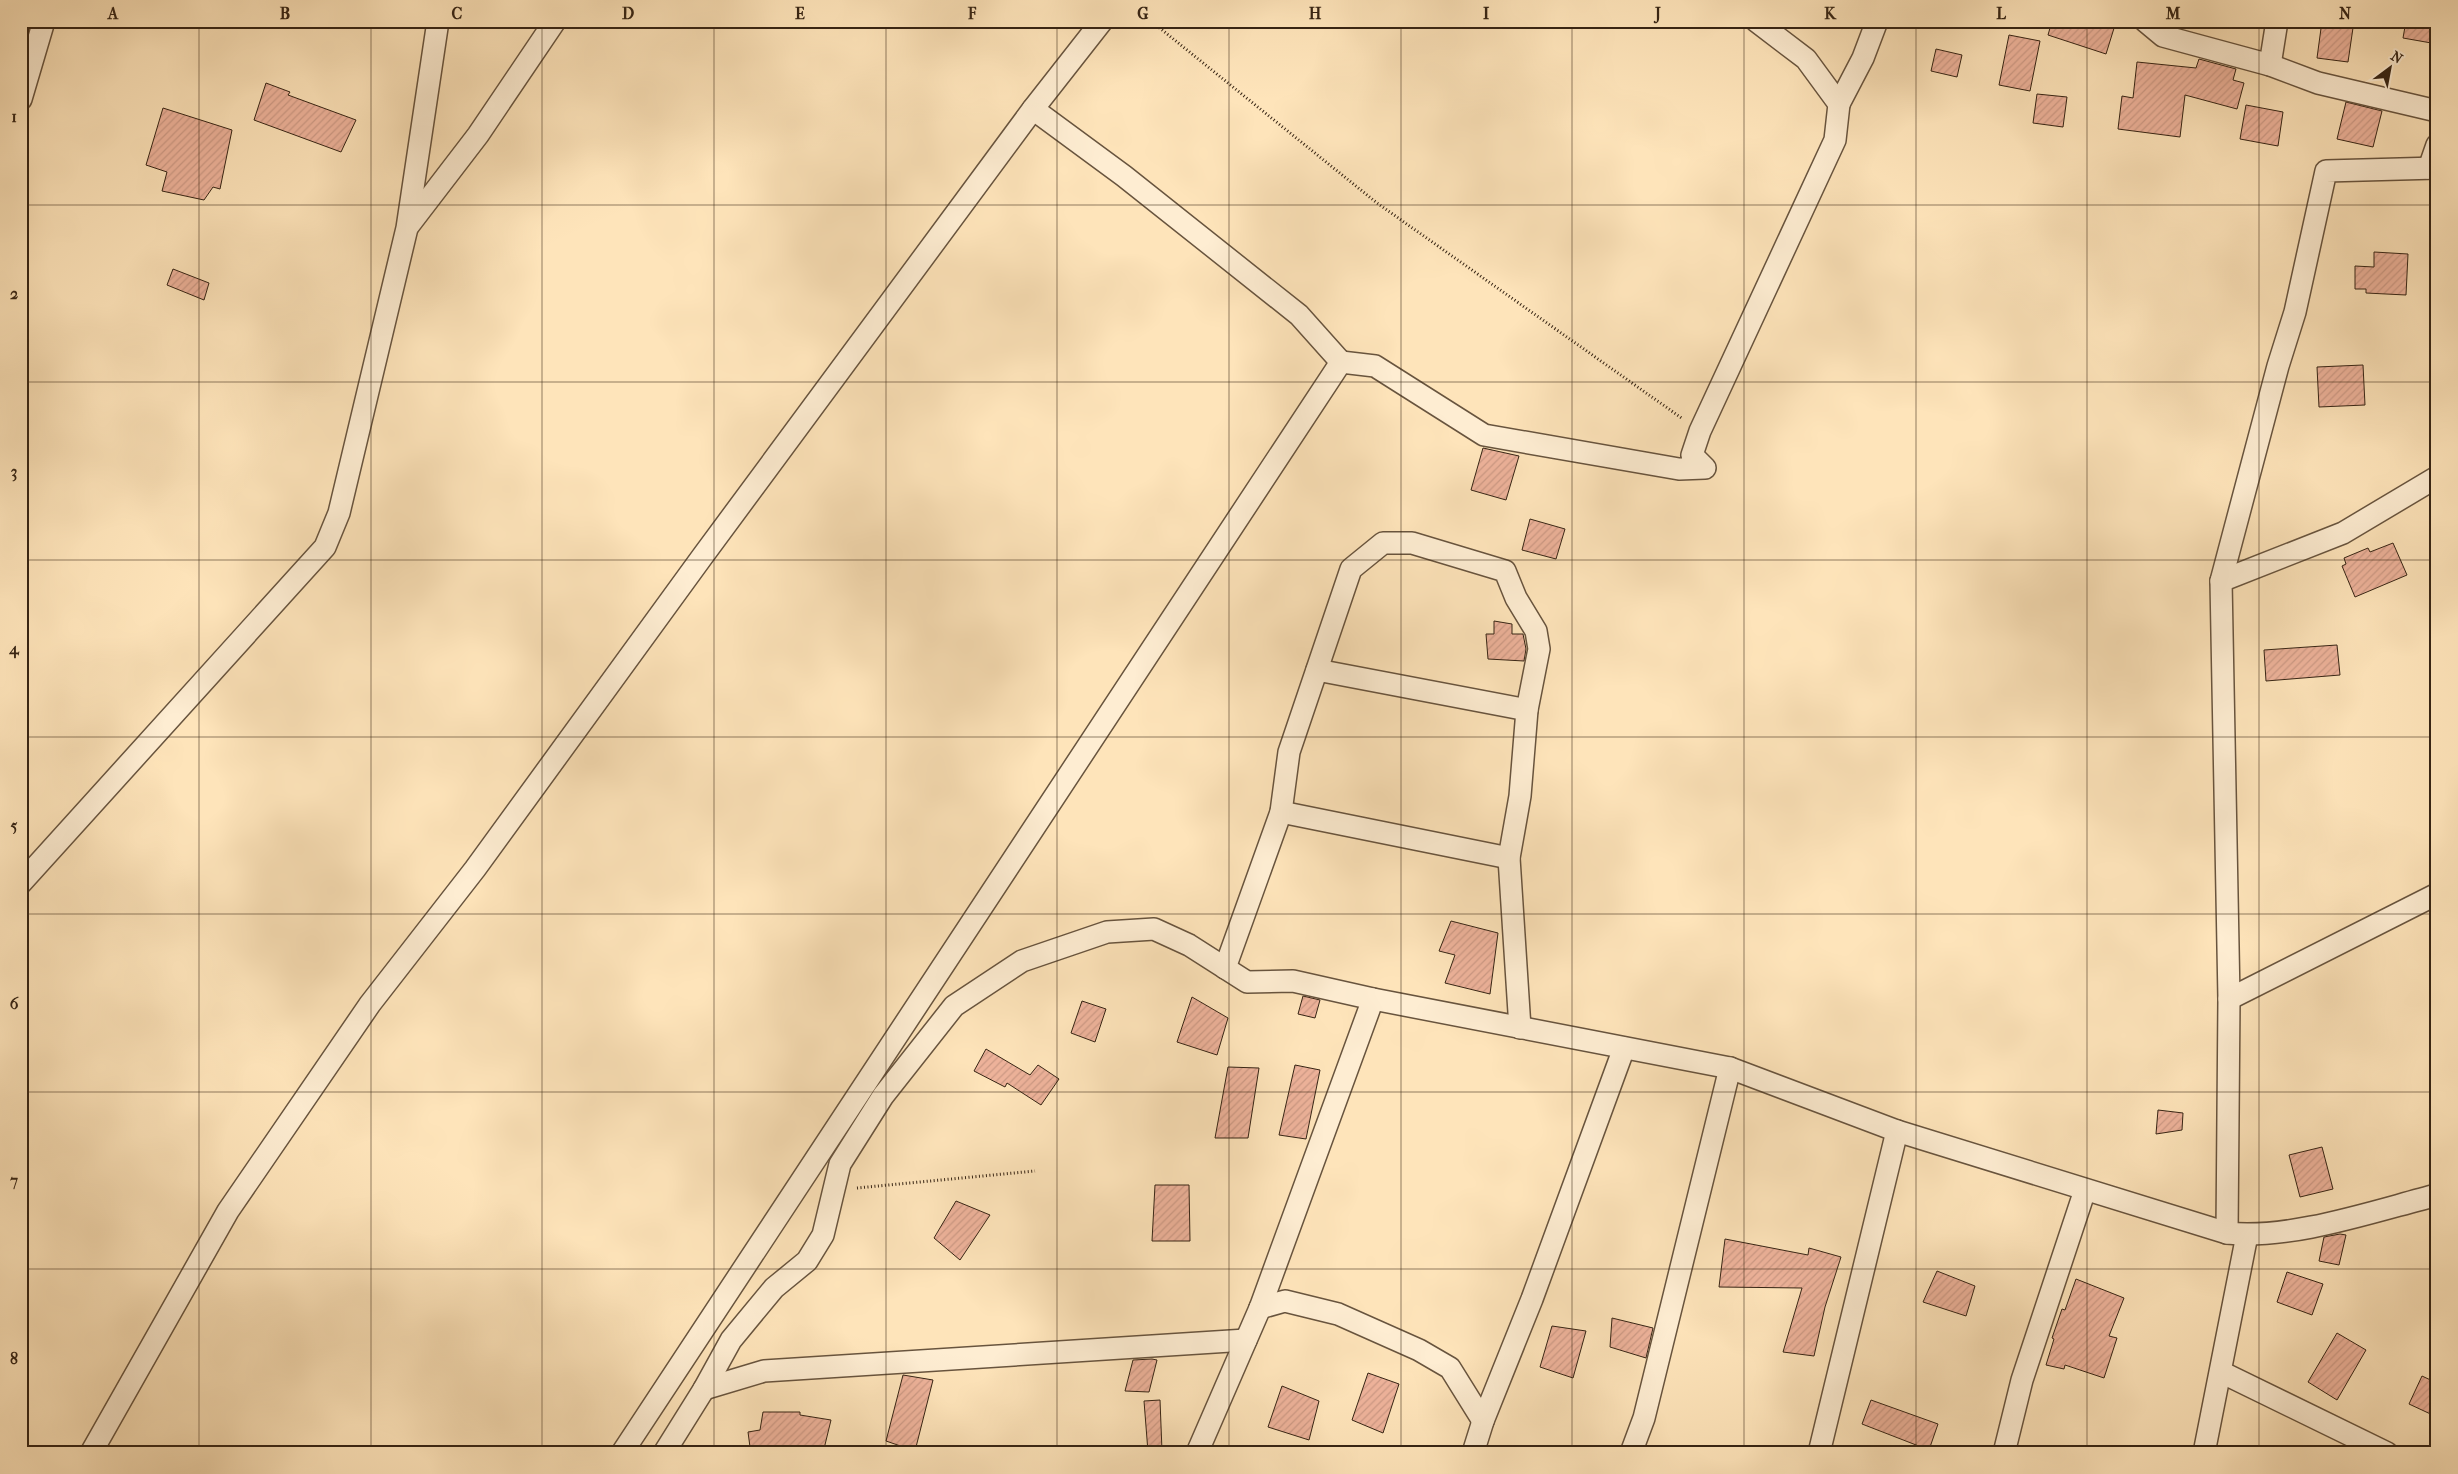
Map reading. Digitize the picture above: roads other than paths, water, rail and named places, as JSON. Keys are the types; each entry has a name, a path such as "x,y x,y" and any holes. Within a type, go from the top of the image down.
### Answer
{"street":[{"path":"21,100 44,21"},
{"path":"21,883 325,547 339,512 407,228 438,21"},
{"path":"407,228 478,135 555,21"},
{"path":"91,1453 228,1210 370,1004 475,869 708,549 1033,109 1102,21"},
{"path":"1756,21 1806,59 1839,104"},
{"path":"1033,109 1124,176 1299,315 1341,362 1376,366 1484,435 1679,469 1705,468 1692,455 1700,431 1835,140 1839,104 1863,58 1877,21"},
{"path":"2144,21 2163,36 2270,65 2318,83 2437,111"},
{"path":"2270,65 2277,21"},
{"path":"2204,1453 2221,1372 2237,1234 2229,999 2221,581 2294,312 2326,171 2433,168 2437,145"},
{"path":"622,1453 1341,362"},
{"path":"2221,581 2343,533 2437,477"},
{"path":"1225,968 1280,812 1289,752 1351,569 1383,543 1412,543 1505,571 1516,598 1536,631 1539,649 1527,710 1520,796 1510,858 1520,1028"},
{"path":"1317,670 1527,710"},
{"path":"1280,812 1510,858"},
{"path":"2229,999 2437,894"},
{"path":"664,1453 731,1340 774,1288 807,1261 823,1234 831,1193 840,1164 883,1096 954,1006 1022,961 1107,932 1154,930 1189,945 1247,982 1293,981 1372,999 1730,1068 1897,1132 2237,1234 2318,1225 2437,1195"},
{"path":"1197,1453 1260,1308 1372,999"},
{"path":"1474,1453 1484,1421 1532,1299 1624,1048"},
{"path":"1631,1453 1644,1418 1730,1068"},
{"path":"1820,1453 1897,1132"},
{"path":"2004,1453 2022,1380 2086,1190"},
{"path":"1260,1308 1285,1301 1338,1314 1419,1350 1450,1368 1484,1421"},
{"path":"704,1388 764,1371 1246,1340"},
{"path":"2221,1372 2387,1453"}]}
